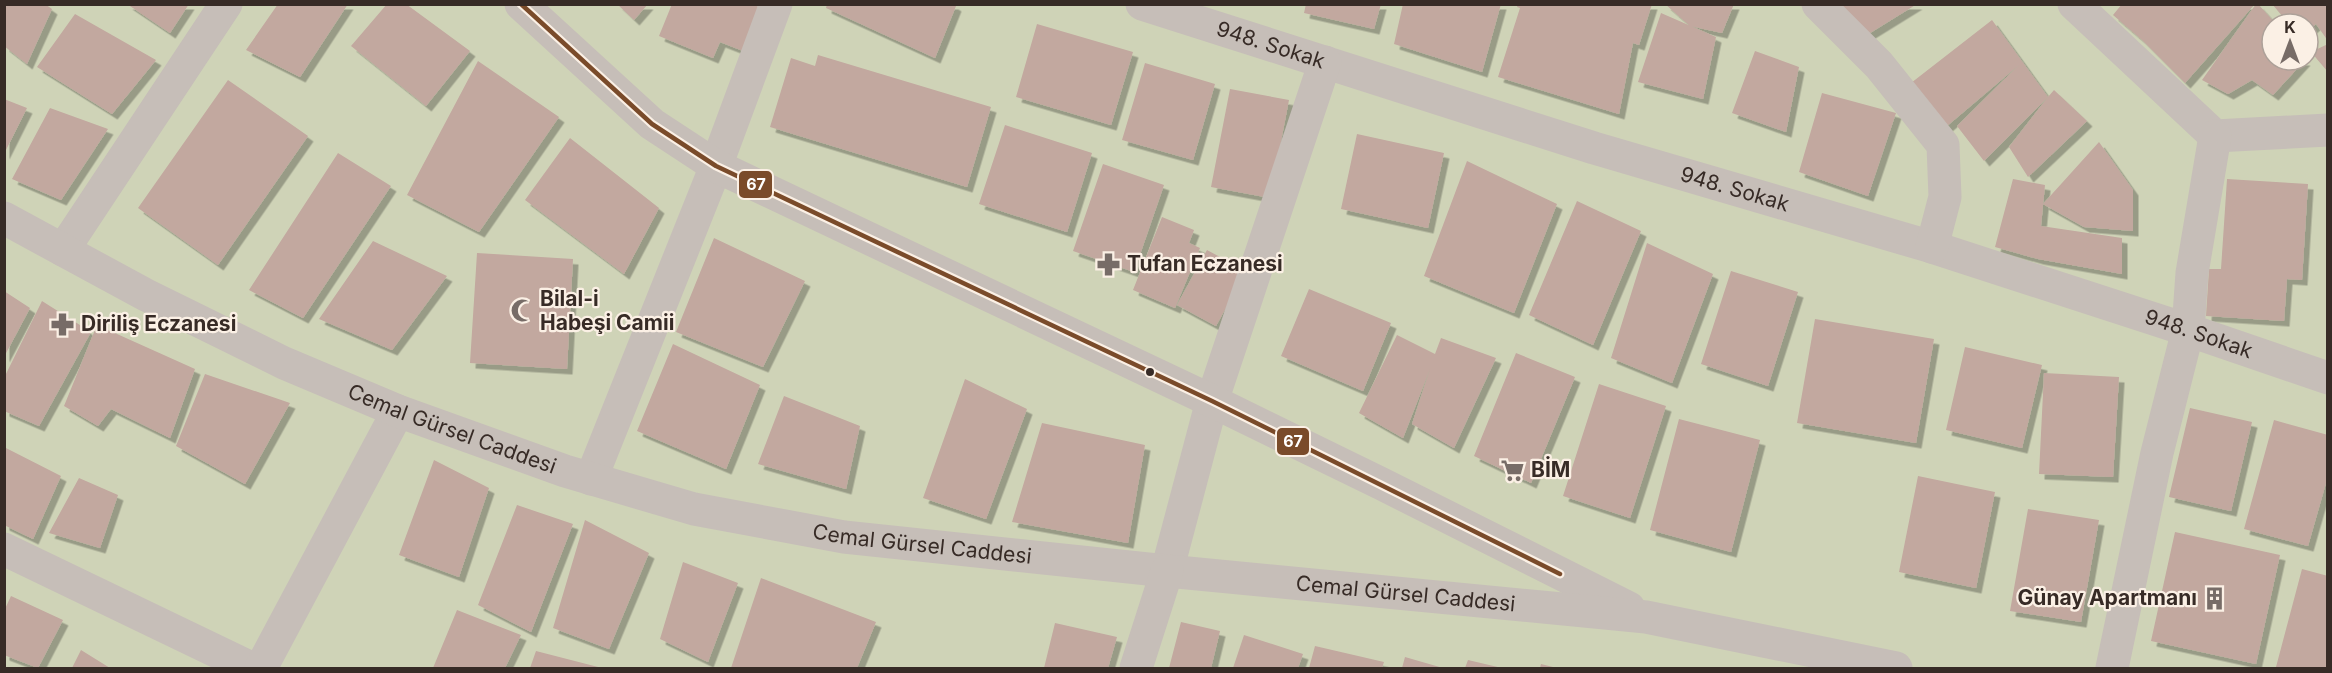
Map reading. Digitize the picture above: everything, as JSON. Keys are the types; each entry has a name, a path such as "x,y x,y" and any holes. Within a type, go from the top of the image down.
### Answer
{"street":[{"path":"63,250 226,4"},
{"path":"520,4 652,124 716,166 1212,401 1646,617"},
{"path":"591,479 716,166 776,4"},
{"name":"948. Sokak","path":"1142,4 1594,148 1932,247 2328,378"},
{"path":"1818,4 1878,65 1942,145 1945,197 1932,247"},
{"path":"2074,4 2215,136 2328,130"},
{"path":"1136,669 1167,571 1212,401 1325,62"},
{"path":"2112,669 2157,453 2188,330 2192,273 2215,136"},
{"name":"Cemal Gürsel Caddesi","path":"4,218 146,295 284,363 398,411 591,479 694,509 844,537 1646,617 1896,669"},
{"path":"261,669 398,411"},
{"path":"4,549 251,669"}],"green space":[{"path":"4,5 2327,5 2327,668 5,668"}],"building":[{"path":"4,4 45,4 52,9 27,64 4,46"},
{"path":"127,4 189,4 170,33"},
{"path":"278,4 348,4 300,77 246,50"},
{"path":"387,4 406,4 470,51 426,106 351,46"},
{"path":"617,4 648,4 634,20"},
{"path":"672,4 752,4 761,8 743,51 720,42 713,58 659,36"},
{"path":"827,4 953,4 956,6 935,58 826,8"},
{"path":"1306,4 1381,4 1374,29 1304,13"},
{"path":"1403,4 1501,4 1482,72 1394,44"},
{"path":"1518,4 1652,4 1639,45 1633,43 1619,114 1498,77 1520,8 1517,7"},
{"path":"1665,4 1734,4 1722,33 1690,26"},
{"path":"1839,4 1917,4 1862,38"},
{"path":"2122,4 2255,4 2185,83 2113,15"},
{"path":"2258,4 2265,12 2260,12 2260,72 2294,72 2273,95 2252,80 2228,94 2202,80"},
{"path":"2272,4 2328,4 2328,41 2320,30 2320,12 2279,12"},
{"path":"1661,13 1716,37 1703,99 1638,82"},
{"path":"75,14 156,60 112,114 37,67"},
{"path":"1992,20 2048,97 1984,161 1957,126 2019,65 1947,126 1911,83"},
{"path":"1037,24 1133,52 1111,125 1016,97"},
{"path":"2328,44 2328,72 2320,63 2320,48"},
{"path":"1755,51 1799,67 1786,132 1732,113"},
{"path":"818,55 991,107 967,187 770,127 791,58 815,66"},
{"path":"478,61 559,117 479,232 407,195"},
{"path":"1145,63 1215,84 1193,160 1122,140"},
{"path":"228,80 308,136 218,265 138,208"},
{"path":"1230,89 1289,100 1270,198 1211,187"},
{"path":"2054,90 2087,121 2028,177 2009,147"},
{"path":"1822,93 1896,113 1868,196 1799,172"},
{"path":"4,99 27,108 4,154"},
{"path":"50,108 108,129 61,200 12,179"},
{"path":"1005,125 1092,153 1067,232 979,204"},
{"path":"1357,134 1444,153 1428,228 1341,209"},
{"path":"570,138 659,208 624,274 525,200"},
{"path":"2099,142 2133,190 2133,231 2084,227 2043,204"},
{"path":"338,153 391,186 303,318 249,290"},
{"path":"1467,161 1557,204 1514,313 1424,276"},
{"path":"1103,164 1164,185 1134,272 1073,251"},
{"path":"2013,179 2045,185 2041,226 2122,238 2122,274 2038,259 1995,247"},
{"path":"2227,179 2308,184 2302,280 2287,279 2284,321 2206,316 2209,269 2221,269"},
{"path":"1577,201 1641,231 1593,345 1529,315"},
{"path":"1162,217 1194,230 1189,243 1200,248 1175,308 1133,290"},
{"path":"714,238 805,281 763,367 676,332"},
{"path":"373,241 447,276 392,350 319,319"},
{"path":"1647,243 1713,274 1672,383 1611,358"},
{"path":"1207,250 1246,271 1216,326 1177,305"},
{"name":"Bilal-i Habeşi Camii","path":"477,253 573,259 567,369 470,363"},
{"path":"1731,271 1798,292 1768,386 1701,364"},
{"path":"1309,289 1391,323 1363,391 1281,356"},
{"path":"4,291 30,308 4,357"},
{"path":"42,301 91,332 39,426 4,411 4,378"},
{"path":"1815,319 1934,339 1916,443 1797,423"},
{"path":"97,325 195,369 170,438 111,409 98,426 64,406"},
{"path":"1397,335 1435,354 1441,338 1496,358 1454,448 1412,424 1430,369 1403,438 1359,413"},
{"path":"673,344 760,385 726,469 637,431"},
{"path":"1965,347 2042,365 2022,448 1946,430"},
{"path":"1516,353 1575,377 1531,483 1474,456"},
{"path":"2044,373 2119,377 2113,477 2039,474"},
{"path":"205,374 290,403 245,484 176,446"},
{"path":"965,379 1027,409 986,519 923,498"},
{"path":"1599,384 1666,406 1630,518 1563,496"},
{"path":"784,396 860,426 846,489 758,464"},
{"path":"2190,408 2252,422 2231,511 2169,497"},
{"path":"1679,419 1760,440 1731,552 1650,530"},
{"path":"2274,420 2328,435 2328,476 2308,546 2244,529"},
{"path":"1042,423 1145,445 1128,543 1012,522"},
{"path":"4,447 61,476 33,539 4,525"},
{"path":"434,460 489,488 459,577 399,555"},
{"path":"1918,476 1995,492 1976,588 1899,572"},
{"path":"79,478 118,495 100,548 49,533"},
{"path":"517,505 573,524 531,632 478,605"},
{"path":"2028,509 2099,520 2081,622 2010,611"},
{"path":"585,520 649,553 609,649 553,628"},
{"name":"Günay Apartmanı","path":"2175,532 2280,555 2256,664 2151,641"},
{"path":"683,562 738,583 708,662 660,639"},
{"path":"2302,569 2328,576 2328,668 2276,667"},
{"path":"761,578 876,622 857,668 731,668"},
{"path":"11,596 63,620 38,668 4,655 4,611"},
{"path":"457,610 521,635 505,668 433,668"},
{"path":"1181,622 1220,631 1211,668 1169,668"},
{"path":"1055,623 1117,637 1108,668 1044,668"},
{"path":"1244,635 1303,654 1298,668 1233,668"},
{"path":"1315,646 1384,662 1382,668 1309,668"},
{"path":"81,650 110,668 72,668"},
{"path":"536,651 602,668 530,668"},
{"path":"1405,657 1443,668 1402,668"},
{"path":"1468,660 1502,668 1465,668"},
{"path":"1541,664 1557,668 1540,668"}],"transit line":[{"name":"67","path":"521,4 652,124 716,166 1212,401 1560,574"}],"place":[{"name":"Tufan Eczanesi","path":"1109,264"},
{"name":"Bilal-i Habeşi Camii","path":"522,311"},
{"name":"Diriliş Eczanesi","path":"63,324"},
{"name":"BİM","path":"1513,470"},
{"name":"Günay Apartmanı","path":"2215,598"}]}
